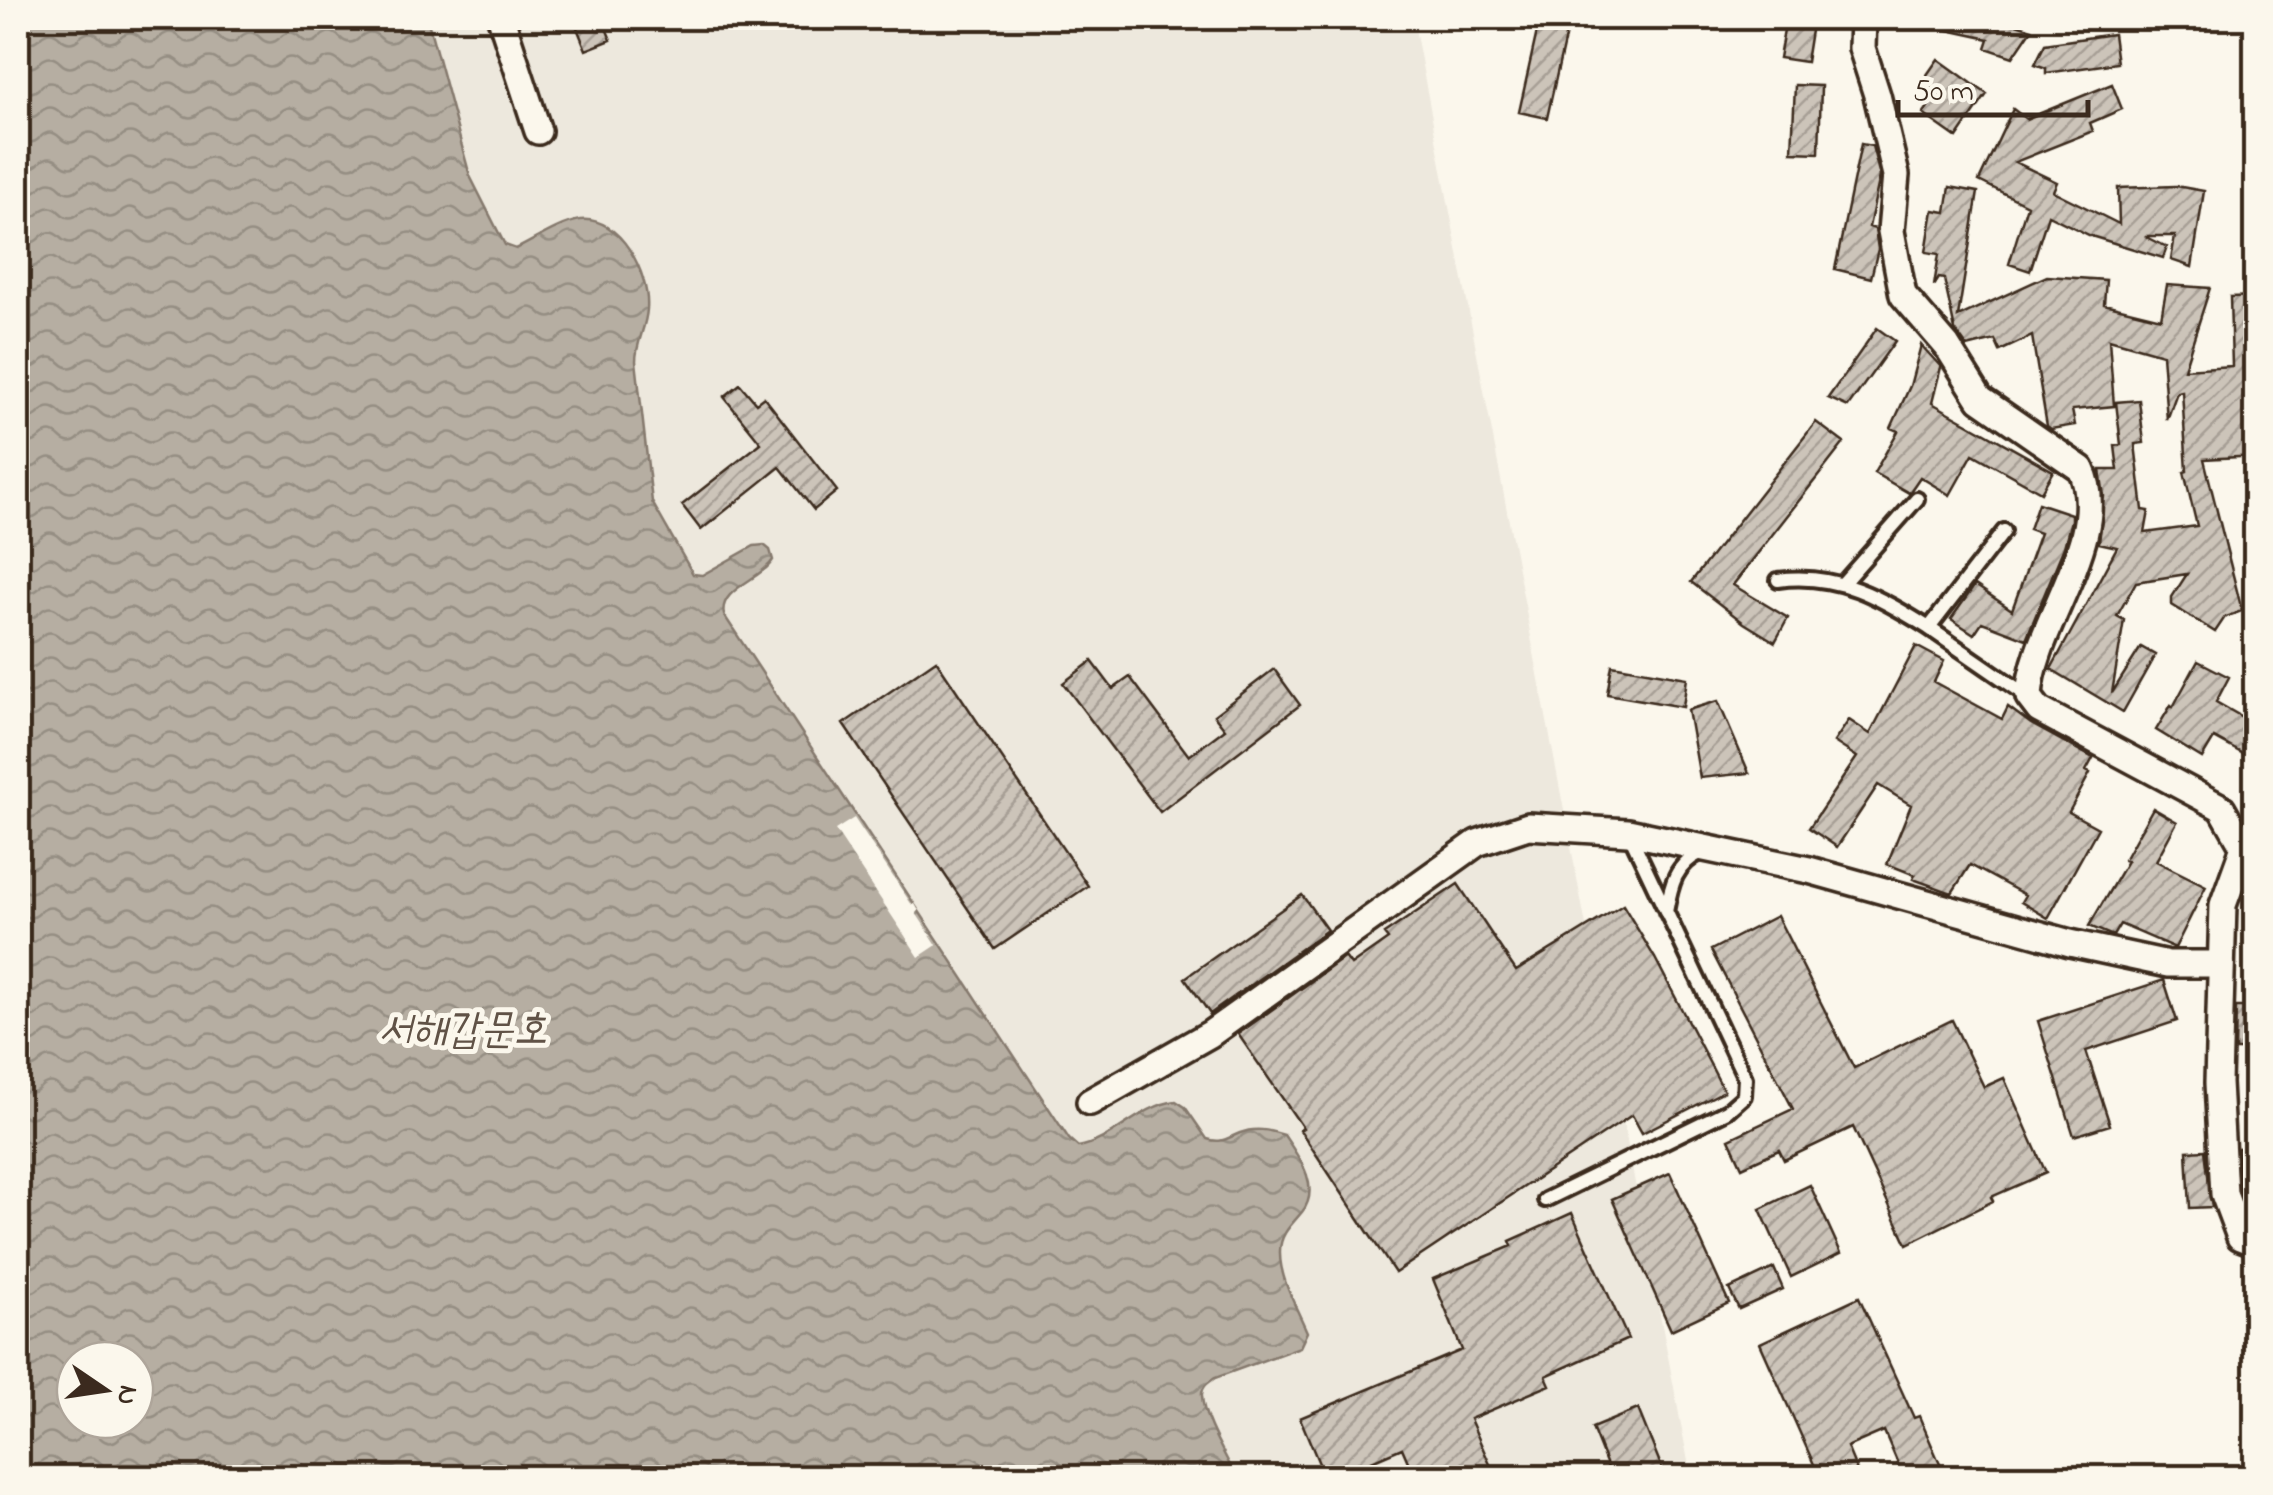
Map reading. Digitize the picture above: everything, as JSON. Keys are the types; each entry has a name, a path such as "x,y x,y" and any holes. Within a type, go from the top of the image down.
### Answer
{"street":[{"path":"502,18 538,131"},
{"path":"1863,18 1862,48 1896,175 1890,232 1903,294 1948,346 1980,399 2081,469 2088,485 2086,528 2051,618 2029,698 2040,710 2222,808 2250,848 2224,905 2219,964 2218,1083 2224,1194 2240,1237 2256,1243"},
{"path":"1090,1102 1210,1034 1477,843 1528,826 1628,832 1897,892 2070,943 2168,964 2219,964"}],"lane":[{"path":"1843,584 1917,500"},
{"path":"1929,628 2004,532"},
{"path":"1778,580 1820,578 1893,606 2029,698"},
{"path":"1546,1200 1727,1110 1744,1096 1745,1078 1628,832"},
{"path":"1666,914 1672,880 1688,858 1709,849"}],"shaded area":[{"path":"427,18 1413,18 1691,1477 1236,1477 1211,1426 1201,1394 1205,1384 1300,1347 1307,1332 1283,1273 1279,1249 1288,1227 1306,1208 1284,1135 1255,1129 1216,1142 1207,1139 1185,1107 1165,1103 1089,1145 1078,1147 1069,1139 724,615 721,607 726,598 767,570 693,574 652,502 636,361 636,342 647,308 645,284 566,225 516,249 505,245 470,176"}],"water":[{"name":"서해갑문호","path":"18,18 427,18 470,176 505,245 516,249 580,220 594,221 620,237 638,265 647,295 636,361 652,502 693,574 702,575 754,546 764,545 770,550 773,560 727,598 724,615 1069,1139 1078,1147 1091,1144 1150,1109 1176,1101 1185,1107 1207,1139 1221,1141 1246,1131 1262,1130 1284,1135 1306,1172 1308,1202 1287,1230 1280,1251 1289,1293 1307,1332 1300,1347 1215,1378 1203,1390 1206,1415 1236,1477 18,1477"}],"pier":[{"path":"854,818 912,905 915,904 919,911 916,913 937,945 919,957 835,830"}],"building":[{"path":"573,18 602,18 611,40 586,50"},
{"path":"1540,18 1568,24 1547,118 1519,112"},
{"path":"1786,18 1813,18 1806,62 1779,58"},
{"path":"1930,18 1997,18 2032,29 2013,57 1986,48 1989,39 1929,26"},
{"path":"2113,34 2117,63 2046,73 2046,68 2035,64 2045,44"},
{"path":"1938,59 1987,94 1957,138 1923,114 1938,93 1922,82"},
{"path":"2112,84 2122,109 2090,123 2093,131 2015,162 2057,182 2053,191 2119,224 2118,188 2176,186 2204,191 2192,267 2171,260 2175,236 2145,236 2167,247 2163,258 2091,236 2048,215 2030,271 2009,264 2027,205 1979,181 2013,109 2026,119"},
{"path":"1795,85 1821,86 1819,153 1792,152"},
{"path":"1861,144 1872,146 1880,176 1869,227 1875,229 1878,249 1871,278 1835,269"},
{"path":"1950,187 1978,192 1958,317 2047,276 2106,280 2104,304 2161,318 2167,285 2210,288 2184,369 2232,366 2230,297 2256,296 2256,456 2204,459 2242,611 2225,617 2215,632 2172,605 2172,597 2187,574 2136,582 2117,616 2124,620 2112,693 2141,647 2155,655 2123,712 2051,669 2117,547 2099,543 2104,496 2100,470 2118,470 2115,446 2121,445 2116,402 2139,400 2144,443 2135,444 2143,510 2149,511 2145,533 2197,526 2184,472 2187,471 2182,391 2177,392 2167,420 2162,354 2109,339 2114,406 2072,410 2075,425 2051,429 2047,426 2032,336 2000,351 1995,340 1967,347 1955,330 1944,279 1939,278 1934,286 1939,254 1926,252 1933,210 1946,212"},
{"path":"1877,328 1895,341 1848,407 1828,398"},
{"path":"1921,345 1941,367 1932,403 2053,471 2041,492 1973,454 1950,495 1920,477 1909,493 1874,473 1898,431 1891,428 1910,386"},
{"path":"740,384 756,403 764,397 837,491 814,510 780,467 701,530 682,505 761,443 724,397"},
{"path":"1816,422 1844,443 1733,585 1788,618 1775,642 1691,582"},
{"path":"2038,503 2071,514 2071,520 2064,547 2026,639 1982,622 1974,634 1951,619 1975,585 2012,610 2040,533 2029,529"},
{"path":"1916,646 1944,661 1934,682 2002,719 2008,707 2093,758 2086,771 2090,773 2069,812 2098,828 2048,918 2021,902 2025,895 1970,865 1952,893 1913,879 1915,875 1887,864 1911,805 1878,785 1837,847 1809,828 1857,757 1834,742 1849,720 1870,734"},
{"path":"936,660 1088,886 995,949 843,724"},
{"path":"1092,661 1113,689 1130,677 1189,756 1225,729 1214,715 1274,669 1300,705 1160,812 1063,683"},
{"path":"2198,661 2229,677 2216,702 2256,725 2256,761 2214,738 2202,758 2156,730"},
{"path":"1612,665 1687,678 1683,707 1607,694"},
{"path":"1718,701 1749,773 1700,778 1688,710"},
{"path":"2153,808 2177,822 2156,861 2206,886 2175,948 2120,924 2113,936 2089,926"},
{"path":"1458,884 1516,971 1623,905 1724,1091 1642,1133 1632,1115 1395,1273 1238,1034 1345,957 1351,965 1388,939 1384,934"},
{"path":"1302,895 1327,930 1210,1014 1185,978"},
{"path":"1777,916 1854,1068 1952,1020 1984,1087 2004,1078 2046,1173 1991,1197 1993,1201 1907,1244 1853,1127 1784,1160 1779,1150 1742,1167 1729,1139 1793,1109 1711,950"},
{"path":"2164,980 2177,1021 2086,1051 2110,1125 2074,1136 2038,1021"},
{"path":"2236,1007 2256,1007 2256,1050 2235,1050"},
{"path":"2256,1147 2256,1204 2245,1205 2240,1191 2238,1148"},
{"path":"2205,1150 2212,1207 2190,1208 2187,1151"},
{"path":"1670,1173 1729,1303 1671,1330 1612,1199"},
{"path":"1810,1185 1841,1253 1791,1277 1760,1209"},
{"path":"1572,1213 1628,1339 1546,1376 1550,1385 1470,1419 1496,1478 1415,1478 1402,1448 1325,1478 1300,1418 1462,1350 1433,1279 1512,1246 1510,1241"},
{"path":"1774,1268 1783,1289 1739,1309 1729,1289"},
{"path":"1859,1297 1946,1478 1904,1478 1884,1431 1847,1447 1860,1478 1820,1478 1760,1343"},
{"path":"1638,1409 1666,1478 1612,1478 1592,1428"}]}
